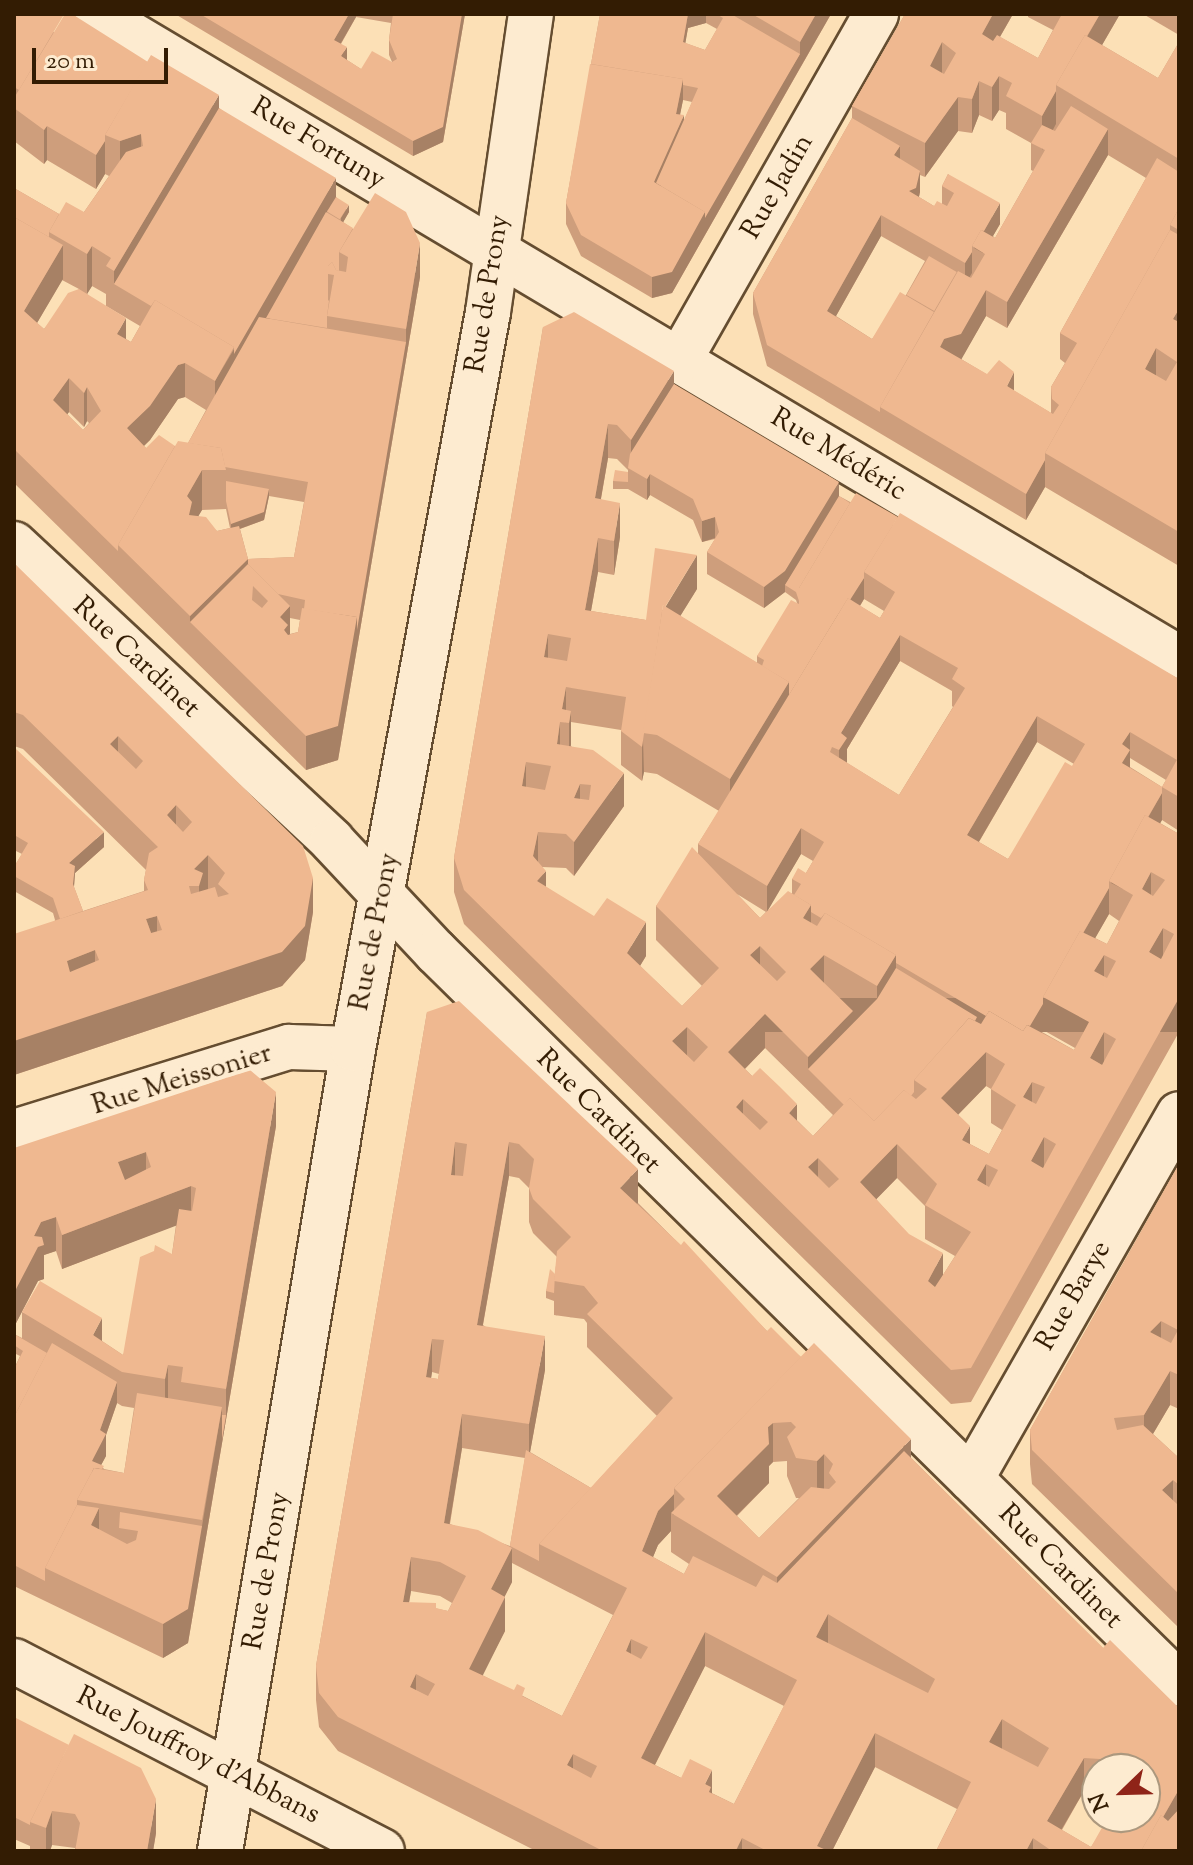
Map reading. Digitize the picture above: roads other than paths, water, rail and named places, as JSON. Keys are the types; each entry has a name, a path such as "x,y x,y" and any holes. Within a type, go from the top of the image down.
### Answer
{"street":[{"name":"Rue Fortuny","path":"97,14 497,252"},
{"name":"Rue de Prony","path":"220,1851 353,1049 383,897 497,252 531,14"},
{"name":"Rue Jadin","path":"679,361 876,14"},
{"name":"Rue Médéric","path":"497,252 1179,658"},
{"name":"Rue Cardinet","path":"14,544 332,841 383,897 1179,1684"},
{"name":"Rue Meissonier","path":"14,1132 289,1047 353,1049"},
{"name":"Rue Barye","path":"971,1479 1179,1114"},
{"name":"Rue Jouffroy d'Abbans","path":"14,1661 382,1851"}]}
